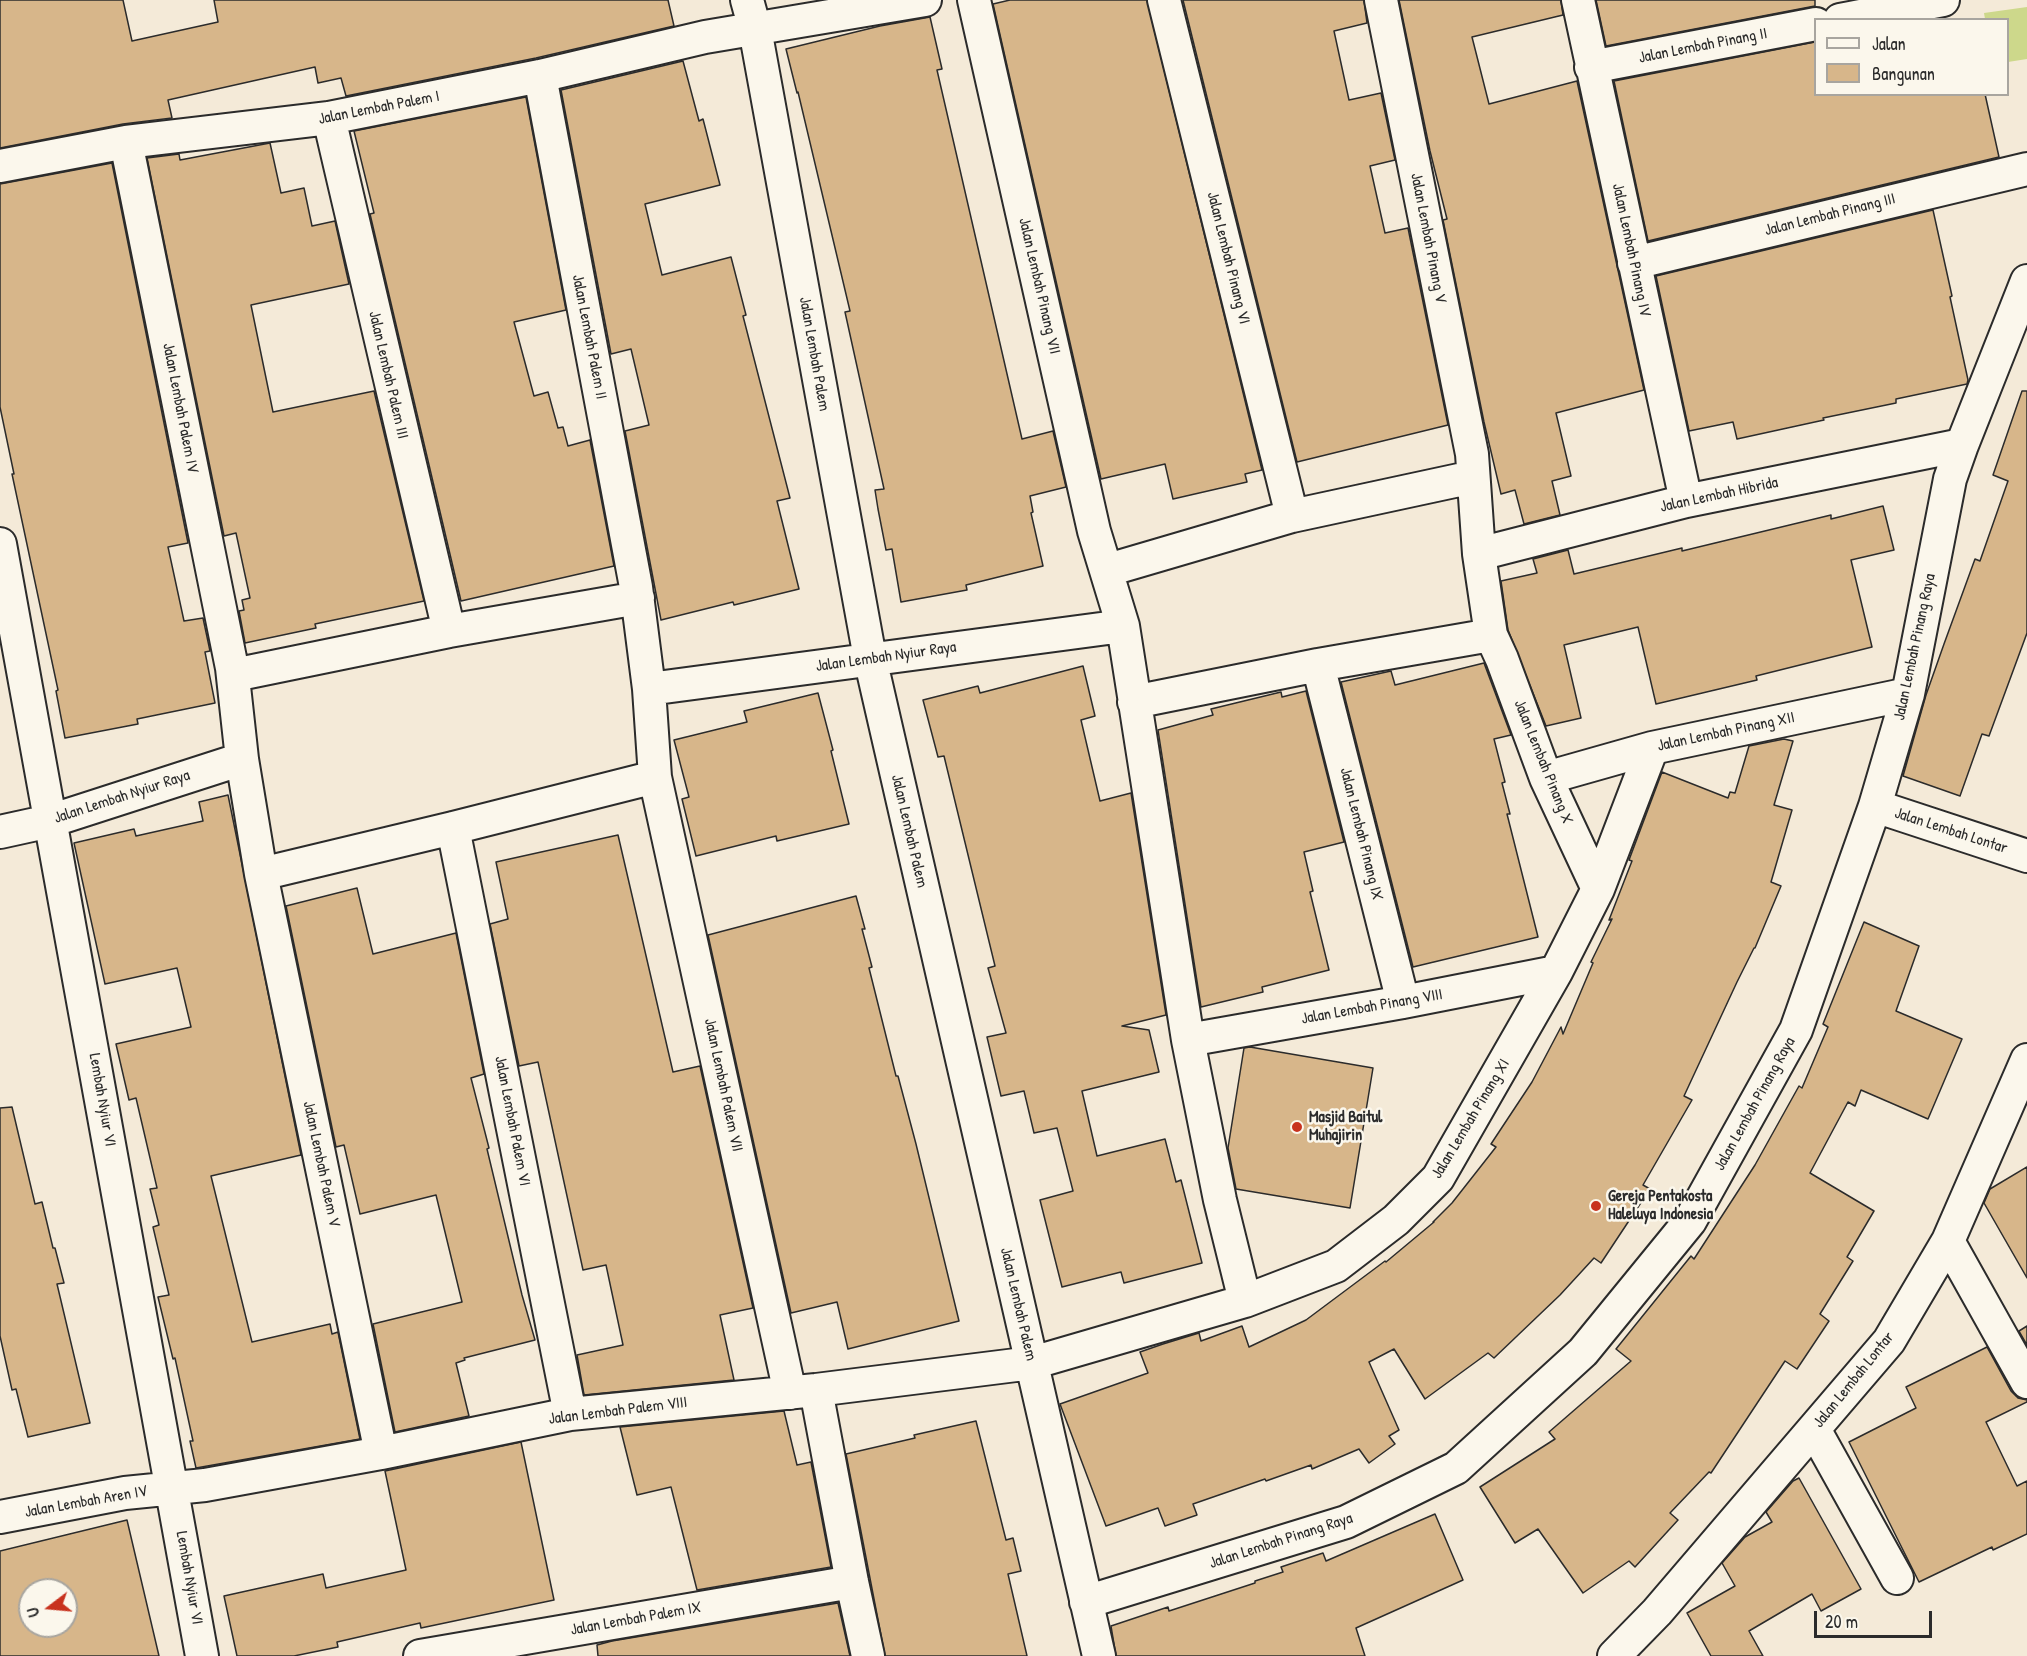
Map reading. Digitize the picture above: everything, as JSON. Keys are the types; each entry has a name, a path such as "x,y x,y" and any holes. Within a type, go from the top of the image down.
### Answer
{"street":[{"name":"Jalan Lembah Palem I","path":"0,166 126,142 329,118 540,76 705,37 751,15 924,0"},
{"name":"Jalan Lembah Pinang VII","path":"974,0 1095,531 1123,626 1134,702"},
{"name":"Jalan Lembah Pinang VI","path":"1164,0 1292,516"},
{"name":"Jalan Lembah Pinang V","path":"1381,0 1472,454 1479,554"},
{"name":"Jalan Lembah Pinang IV","path":"1578,0 1686,501"},
{"path":"1850,18 1942,0"},
{"name":"Jalan Lembah Palem","path":"751,15 870,658 1099,1656"},
{"name":"Jalan Lembah Pinang II","path":"1591,67 1814,24"},
{"name":"Jalan Lembah Palem II","path":"540,76 638,598 649,689"},
{"name":"Jalan Lembah Palem III","path":"329,118 449,631"},
{"name":"Jalan Lembah Palem IV","path":"126,142 234,675 242,759"},
{"name":"Jalan Lembah Pinang III","path":"1634,263 2027,169"},
{"name":"Jalan Lembah Pinang Raya","path":"1086,1602 1346,1522 1456,1468 1583,1352 1689,1221 1796,1030 1875,806 1908,694 1950,479 2027,281"},
{"name":"Jalan Lembah Hibrida","path":"1479,554 1686,501 1962,445"},
{"path":"1108,570 1292,516 1473,477"},
{"name":"Lembah Nyiur VI","path":"0,544 202,1656"},
{"name":"Jalan Lembah Pinang X","path":"1479,554 1491,635 1546,778 1598,889"},
{"path":"234,675 449,631 638,598"},
{"name":"Jalan Lembah Nyiur Raya","path":"649,689 1123,626"},
{"path":"1245,1302 1220,1200 1188,1040 1134,702 1318,665 1491,635"},
{"name":"Jalan Lembah Pinang IX","path":"1318,665 1403,1002"},
{"name":"Jalan Lembah Palem VII","path":"649,689 656,777 868,1656"},
{"name":"Jalan Lembah Pinang XII","path":"1546,778 1652,748 1908,694"},
{"name":"Jalan Lembah Pinang XI","path":"1032,1363 1245,1302 1336,1266 1396,1220 1438,1178 1556,972 1598,889 1652,748"},
{"name":"Jalan Lembah Nyiur Raya","path":"0,832 50,820 242,759"},
{"name":"Jalan Lembah Palem V","path":"242,759 261,874 381,1453"},
{"path":"261,874 656,777"},
{"name":"Jalan Lembah Lontar","path":"1875,806 2027,856"},
{"name":"Jalan Lembah Palem VI","path":"453,828 570,1414"},
{"name":"Jalan Lembah Pinang VIII","path":"1188,1040 1556,972"},
{"name":"Jalan Lembah Lontar","path":"1614,1656 1657,1612 1888,1341 1948,1241 2027,1060"},
{"path":"1948,1241 2027,1382"},
{"name":"Jalan Lembah Palem VIII","path":"173,1488 205,1485 381,1453 570,1414 803,1391 1032,1363"},
{"path":"1814,1429 1897,1578"},
{"name":"Jalan Lembah Aren IV","path":"0,1517 125,1493 173,1488"},
{"name":"Jalan Lembah Palem IX","path":"420,1656 852,1582"}],"green space":[{"path":"2027,7 2027,59 2009,62 2009,18 1985,18 1984,13"}],"building":[{"path":"0,0 123,0 132,41 218,22 214,0 668,0 674,26 536,58 346,96 341,78 318,83 315,67 168,100 172,118 123,124 0,148"},
{"path":"1010,0 1147,0 1262,470 1245,474 1247,482 1173,499 1165,464 1101,479 993,4"},
{"path":"1183,0 1364,0 1367,23 1334,31 1349,100 1381,93 1395,160 1370,166 1385,233 1408,228 1448,425 1297,462"},
{"path":"1399,0 1561,0 1563,15 1472,37 1489,104 1577,81 1644,390 1556,413 1571,476 1552,481 1560,515 1524,524 1515,490 1501,494 1443,220 1447,219 1430,151"},
{"path":"1596,0 1815,0 1815,6 1606,46"},
{"path":"930,17 942,69 937,70 1022,439 1053,431 1066,487 1030,496 1033,512 1031,513 1043,566 966,585 967,590 901,602 892,549 886,550 878,509 875,490 884,489 845,312 850,311 786,49 880,26"},
{"path":"1814,42 1814,96 1985,96 1999,157 1648,241 1614,81"},
{"path":"683,61 699,121 703,119 720,185 645,204 662,275 731,257 746,315 743,316 790,498 777,501 799,589 661,620 625,431 649,425 631,349 611,354 561,90"},
{"path":"526,97 566,310 514,322 534,396 548,392 558,428 563,427 568,446 590,440 614,566 461,601 370,214 374,213 354,131"},
{"path":"270,143 281,193 304,188 312,226 335,221 349,284 251,305 273,412 374,391 424,601 315,624 316,628 245,643 239,611 244,610 242,600 250,598 236,533 224,536 147,158 179,154 180,160"},
{"path":"112,163 188,543 168,547 184,621 203,618 210,651 205,652 215,703 137,719 138,724 65,738 56,691 58,690 0,407 0,184"},
{"path":"1933,210 1952,296 1950,297 1967,384 1896,399 1896,403 1737,439 1733,422 1689,431 1656,276"},
{"path":"2022,391 2027,391 2027,633 1989,736 1982,734 1960,796 1903,776 1926,695 1944,644 1975,559 1980,561 2008,481 1993,475"},
{"path":"1883,506 1894,550 1851,560 1872,647 1756,676 1757,680 1656,704 1638,627 1564,645 1581,718 1546,726 1508,630 1501,581 1537,573 1533,559 1568,550 1574,574 1831,515 1831,519"},
{"path":"1484,663 1511,735 1494,739 1505,782 1502,783 1510,814 1507,814 1538,937 1413,967 1341,682 1391,671 1395,685"},
{"path":"1083,666 1095,716 1081,720 1100,801 1131,793 1166,1015 1122,1026 1149,1030 1159,1072 1082,1091 1097,1156 1165,1139 1176,1182 1181,1180 1202,1263 1124,1283 1121,1272 1062,1287 1040,1200 1073,1191 1057,1128 1034,1133 1024,1091 1001,1096 987,1037 1006,1033 988,968 995,966 944,756 938,757 923,700 978,686 980,693"},
{"path":"1306,691 1344,842 1304,852 1313,891 1310,892 1329,970 1262,987 1263,992 1201,1007 1158,730 1213,715 1211,709 1281,692 1282,697"},
{"path":"818,693 849,824 777,841 776,836 696,856 682,799 689,797 674,740 747,722 744,711"},
{"path":"1784,739 1793,741 1774,805 1792,810 1771,882 1781,886 1755,948 1684,1096 1692,1100 1643,1185 1650,1189 1601,1263 1594,1258 1560,1295 1494,1358 1488,1353 1425,1399 1394,1349 1369,1362 1399,1430 1389,1436 1395,1444 1369,1463 1359,1449 1312,1469 1311,1465 1193,1504 1197,1515 1165,1526 1158,1508 1106,1526 1060,1404 1148,1373 1140,1352 1163,1344 1199,1333 1201,1341 1242,1326 1249,1347 1306,1320 1386,1262 1434,1222 1496,1147 1491,1144 1532,1082 1561,1027 1563,1034 1593,963 1591,962 1612,919 1609,920 1662,772 1728,798 1730,792 1735,793 1749,746"},
{"path":"228,795 301,1155 211,1176 252,1342 330,1324 332,1334 338,1332 360,1439 196,1468 190,1441 193,1441 175,1358 173,1359 158,1297 169,1295 153,1227 159,1225 150,1189 157,1188 136,1098 129,1100 116,1044 191,1027 177,968 105,984 74,843 134,829 136,836 203,821 199,802"},
{"path":"618,835 673,1072 700,1066 753,1308 720,1315 734,1380 584,1395 577,1355 623,1345 606,1265 583,1270 538,1062 519,1066 490,924 508,919 496,862"},
{"path":"357,888 373,954 456,933 484,1074 471,1078 522,1295 535,1340 464,1358 465,1360 456,1363 469,1416 395,1432 373,1324 462,1302 436,1195 360,1214 344,1145 336,1147 286,906"},
{"path":"856,896 872,967 869,968 916,1144 959,1321 848,1349 837,1302 791,1313 708,935"},
{"path":"1864,922 1919,946 1896,1011 1962,1039 1928,1119 1861,1090 1855,1106 1848,1102 1810,1173 1874,1211 1847,1257 1853,1261 1820,1314 1829,1321 1797,1369 1785,1361 1711,1473 1709,1472 1670,1513 1678,1520 1635,1567 1629,1561 1583,1593 1538,1529 1515,1543 1480,1487 1555,1439 1549,1432 1631,1361 1616,1349 1691,1256 1694,1259 1755,1165 1799,1086 1802,1088 1828,1027 1823,1024"},
{"name":"Masjid Baitul Muhajirin","path":"1250,1047 1373,1068 1350,1208 1236,1189 1228,1148 1244,1048"},
{"path":"12,1107 35,1204 42,1202 64,1283 57,1284 90,1423 28,1437 16,1389 12,1390 0,1336 0,1108"},
{"path":"2027,1167 2027,1278 1984,1203 1990,1189"},
{"path":"2027,1326 2027,1345 2019,1331"},
{"path":"1987,1347 2011,1391 2018,1398 2027,1400 1986,1422 2017,1486 2027,1481 2027,1534 1993,1550 1992,1547 1919,1582 1849,1442 1916,1408 1906,1387"},
{"path":"784,1411 797,1465 811,1462 831,1567 697,1590 671,1487 637,1495 620,1427"},
{"path":"976,1421 1006,1540 1013,1538 1021,1571 1008,1574 1027,1656 885,1656 846,1454"},
{"path":"521,1442 554,1600 421,1628 420,1623 337,1642 338,1647 294,1656 237,1656 224,1596 323,1574 326,1588 406,1570 385,1471"},
{"path":"1799,1478 1861,1589 1821,1611 1812,1594 1749,1631 1763,1656 1711,1656 1687,1613 1735,1586 1722,1563 1745,1537 1772,1522 1766,1512 1793,1481"},
{"path":"1435,1514 1463,1580 1356,1628 1365,1656 1116,1656 1111,1626 1168,1607 1169,1611 1255,1583 1255,1581 1283,1572 1281,1567 1323,1553 1326,1561"},
{"path":"127,1520 159,1656 0,1656 0,1551"},
{"path":"838,1603 850,1656 598,1656 597,1645 612,1641"}],"place":[{"name":"Masjid Baitul Muhajirin","path":"1297,1127"},
{"name":"Gereja Pentakosta Haleluya Indonesia","path":"1596,1206"}]}
